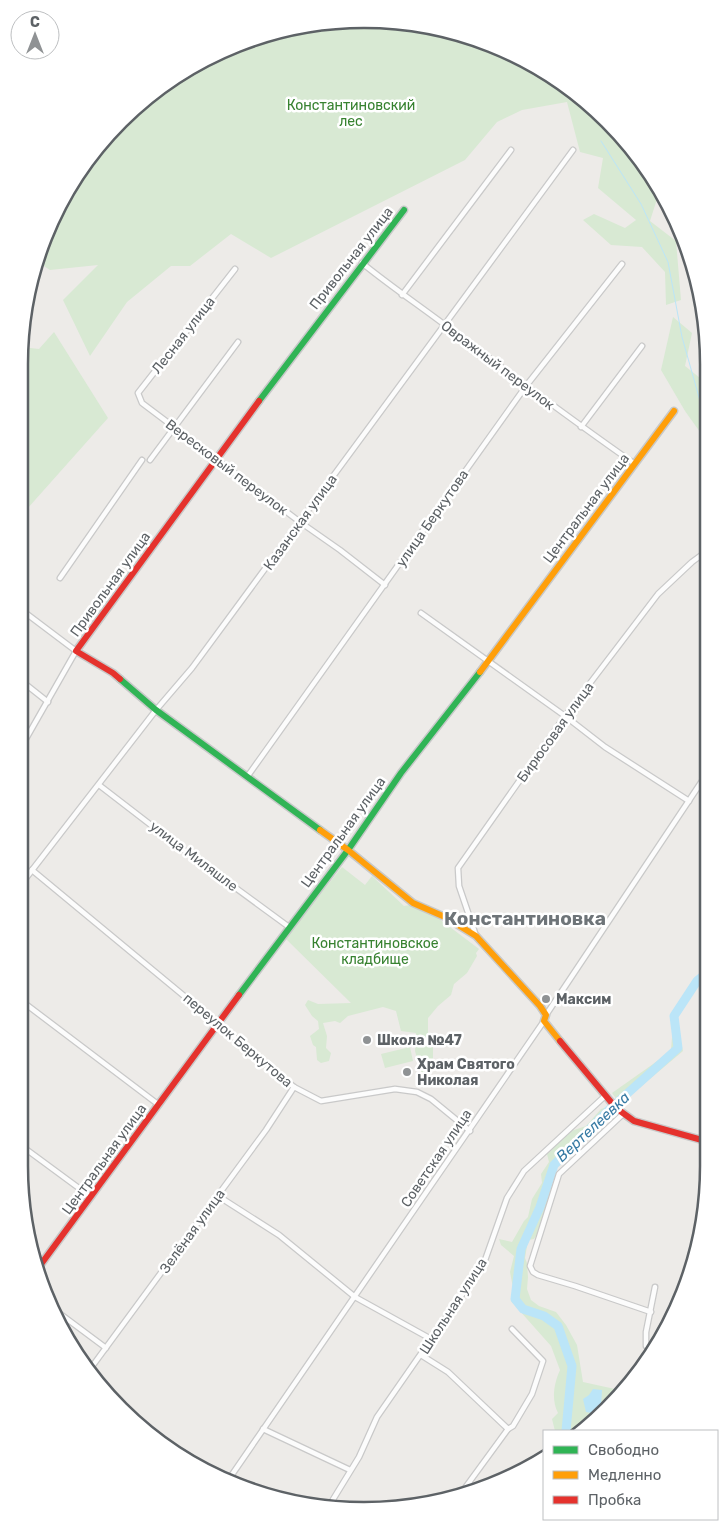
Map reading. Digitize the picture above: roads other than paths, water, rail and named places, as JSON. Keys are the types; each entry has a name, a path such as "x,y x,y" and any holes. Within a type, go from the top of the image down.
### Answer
{"street":[{"path":"402,295 511,150"},
{"name":"Казанская улица","path":"28,875 156,710 192,668 572,150"},
{"name":"Привольная улица","path":"404,210 291,357 76,651 113,673 156,710 348,850 413,903 445,917 476,936 545,1018 622,1115"},
{"name":"Овражный переулок","path":"362,263 402,295 444,324 581,427 635,464"},
{"name":"улица Беркутова","path":"247,777 526,386 622,264"},
{"name":"Лесная улица","path":"142,403 138,393 235,269"},
{"path":"150,460 238,342"},
{"path":"581,427 642,346"},
{"name":"Вересковый переулок","path":"142,403 218,458 385,586"},
{"name":"Центральная улица","path":"42,1263 217,1024 348,850 400,773 489,660 674,411"},
{"path":"60,578 142,460"},
{"name":"Бирюсовая улица","path":"476,936 459,886 458,868 565,716 658,594 700,556"},
{"path":"421,612 489,660 605,747 689,801"},
{"path":"28,615 76,651 28,736"},
{"path":"28,687 48,702"},
{"name":"Советская улица","path":"231,1475 470,1131 700,784"},
{"name":"улица Миляшле","path":"99,785 172,842 289,927"},
{"name":"переулок Беркутова","path":"32,870 294,1087 321,1101 395,1089 417,1092 431,1098 470,1131"},
{"path":"28,1006 159,1105"},
{"name":"Зелёная улица","path":"93,1365 266,1130 294,1087"},
{"name":"Школьная улица","path":"332,1501 359,1457 377,1417 484,1263 507,1198 524,1171 606,1096"},
{"path":"651,1312 538,1275 533,1272 530,1266 559,1174 622,1115 634,1121 700,1139"},
{"path":"28,1151 91,1197"},
{"path":"218,1196 279,1236 355,1297 431,1339"},
{"path":"648,1346 646,1346 646,1332 655,1287"},
{"path":"62,1315 106,1348"},
{"path":"466,1487 508,1429 513,1426 532,1394 543,1361 512,1330"},
{"path":"421,1355 448,1372 508,1429"},
{"path":"263,1430 350,1470"}],"water":[{"path":"593,1389 602,1390 601,1405 592,1413 586,1412 583,1399"}],"waterway":[{"path":"601,141 641,204 668,262 682,337 700,401"},
{"name":"Вертелеевка","path":"566,1430 572,1366 558,1326 544,1316 523,1309 515,1299 521,1249 540,1207 554,1165 610,1109 678,1048 674,1016 700,978"}],"place":[{"name":"Максим","path":"546,999"},
{"name":"Школа №47","path":"367,1040"},
{"name":"Храм Святого Николая","path":"407,1072"}],"district":[{"name":"Константиновка","path":"525,918"}],"park label":[{"name":"Константиновский лес","path":"351,114"},
{"name":"Константиновское кладбище","path":"375,952"}]}
